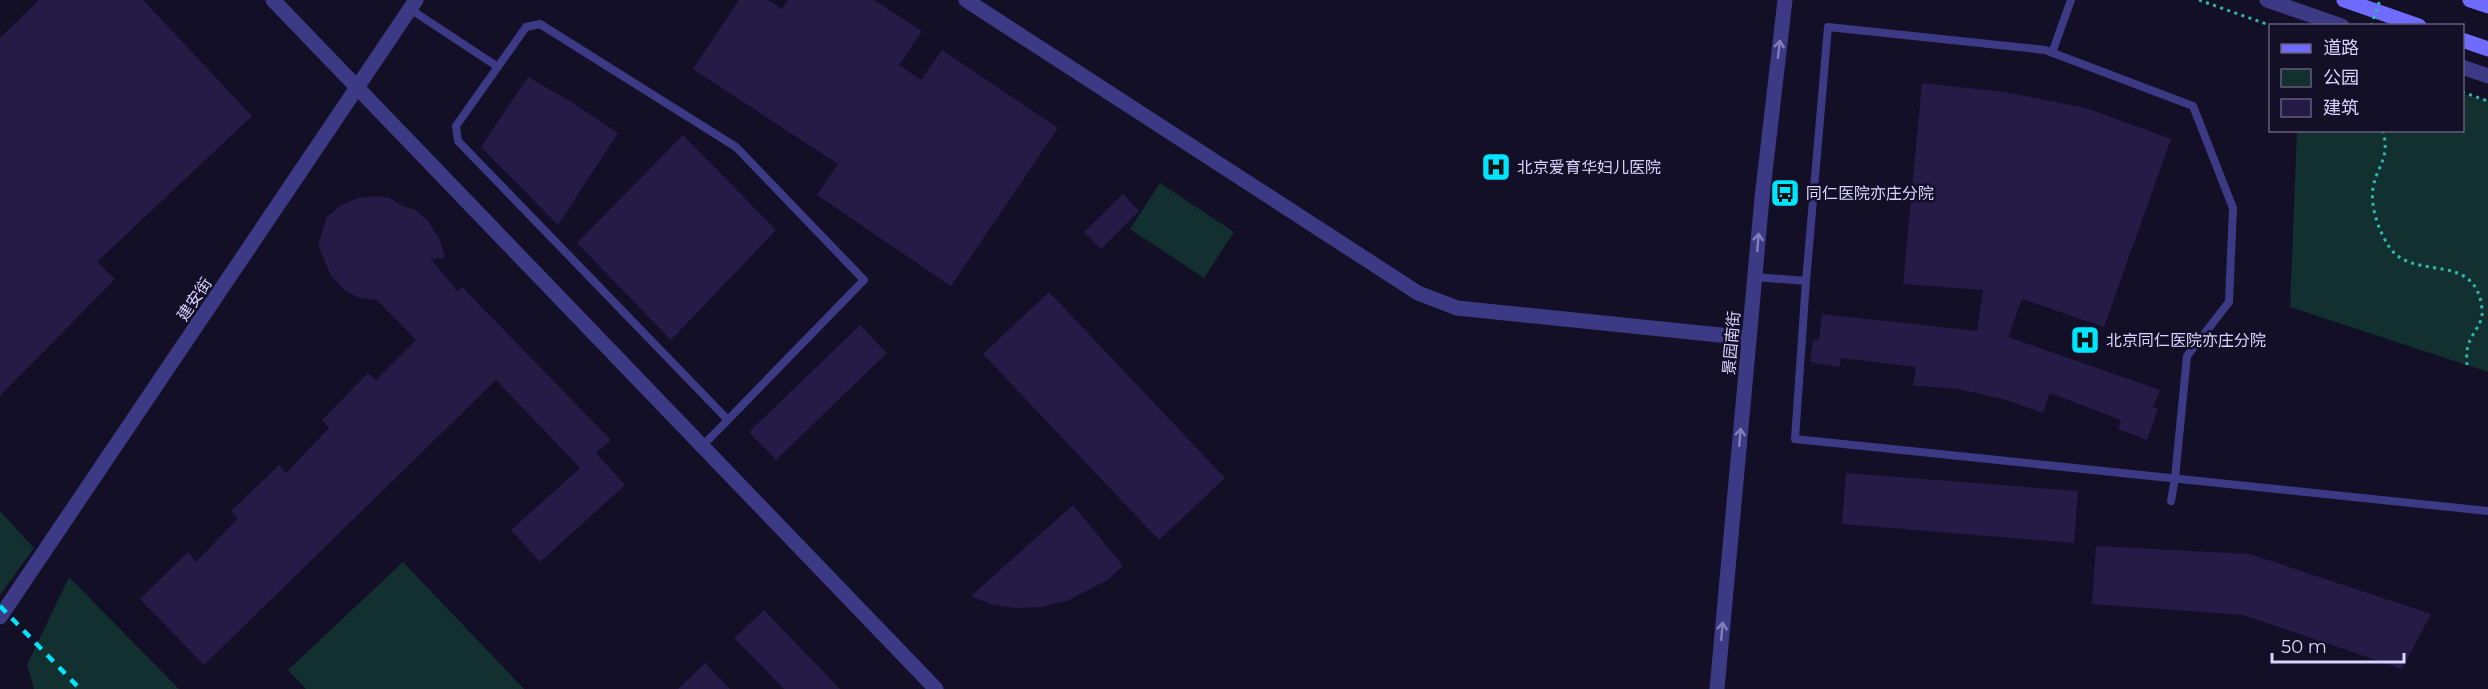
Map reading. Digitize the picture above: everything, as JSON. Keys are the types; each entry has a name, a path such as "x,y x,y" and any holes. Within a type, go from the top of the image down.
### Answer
{"main road":[{"path":"2344,0 2413,24"},
{"path":"2470,0 2488,6"},
{"path":"2464,40 2488,49"}],"street":[{"path":"273,0 936,689"},
{"path":"966,0 1418,293 1457,308 1749,338"},
{"name":"景园南街","path":"1717,689 1755,277 1785,0"},
{"path":"2267,0 2336,24"},
{"name":"建安街","path":"0,617 413,5"},
{"path":"2464,67 2488,76"}],"lane":[{"path":"2052,53 2071,0"},
{"path":"413,5 498,67"},
{"path":"702,446 728,420 864,280 736,147 540,24 526,27 456,126 458,141 728,420"},
{"path":"2171,501 2175,478 2187,356 2229,302 2233,208 2193,106 2045,50 1828,27 1795,439 2175,478 2488,511"},
{"path":"1755,277 1806,281"}],"path":[{"path":"2199,0 2269,25"},
{"path":"2373,24 2380,0"},
{"path":"2464,92 2488,101"},
{"path":"2383,132 2387,152 2374,186 2372,203 2377,220 2391,249 2406,261 2451,269 2469,279 2478,292 2483,310 2479,328 2468,345 2467,365"}],"green space":[{"path":"2464,94 2488,101 2488,372 2290,307 2297,132 2464,132"},
{"path":"1160,183 1234,232 1204,278 1130,229"},
{"path":"0,511 34,548 0,595"},
{"path":"403,562 524,689 306,689 288,670"},
{"path":"69,577 179,689 34,689 27,665"}],"building":[{"path":"39,0 143,0 252,116 97,262 115,279 0,396 0,38"},
{"path":"739,0 768,0 782,9 788,0 874,0 922,31 899,65 921,80 942,50 1058,128 951,286 817,195 838,164 693,69"},
{"path":"528,77 618,133 558,225 481,147"},
{"path":"1922,83 2005,92 2086,108 2171,139 2104,327 2022,299 2008,337 2160,390 2153,407 2158,409 2147,440 2118,429 2121,420 2050,393 2043,413 2003,399 1953,388 1913,386 1916,367 1841,358 1840,367 1810,362 1813,340 1819,340 1822,314 1977,331 1983,290 1903,284"},
{"path":"683,135 776,230 671,340 577,243"},
{"path":"1123,194 1139,211 1101,249 1084,232"},
{"path":"376,196 390,198 402,206 416,210 428,221 440,240 445,258 431,259 457,291 462,287 611,440 596,453 625,485 540,562 511,530 580,468 496,380 204,665 140,599 188,552 196,562 238,518 231,511 279,465 286,473 329,428 322,420 368,373 376,380 416,340 377,300 359,298 345,290 331,276 318,245 327,217 340,206 358,198"},
{"path":"1049,292 1225,478 1159,540 983,354"},
{"path":"860,325 887,353 776,460 749,432"},
{"path":"1846,473 2078,491 2074,543 1842,524"},
{"path":"1073,505 1123,566 1109,579 1067,601 1041,607 1015,608 990,604 971,596"},
{"path":"2096,546 2250,554 2431,614 2402,669 2243,615 2092,604"},
{"path":"764,610 840,689 784,689 734,638"},
{"path":"705,663 730,689 678,689"}],"railway":[{"path":"0,606 80,689"}],"place":[{"name":"北京爱育华妇儿医院","path":"1496,167"},
{"name":"同仁医院亦庄分院","path":"1785,193"},
{"name":"北京同仁医院亦庄分院","path":"2085,340"}]}
